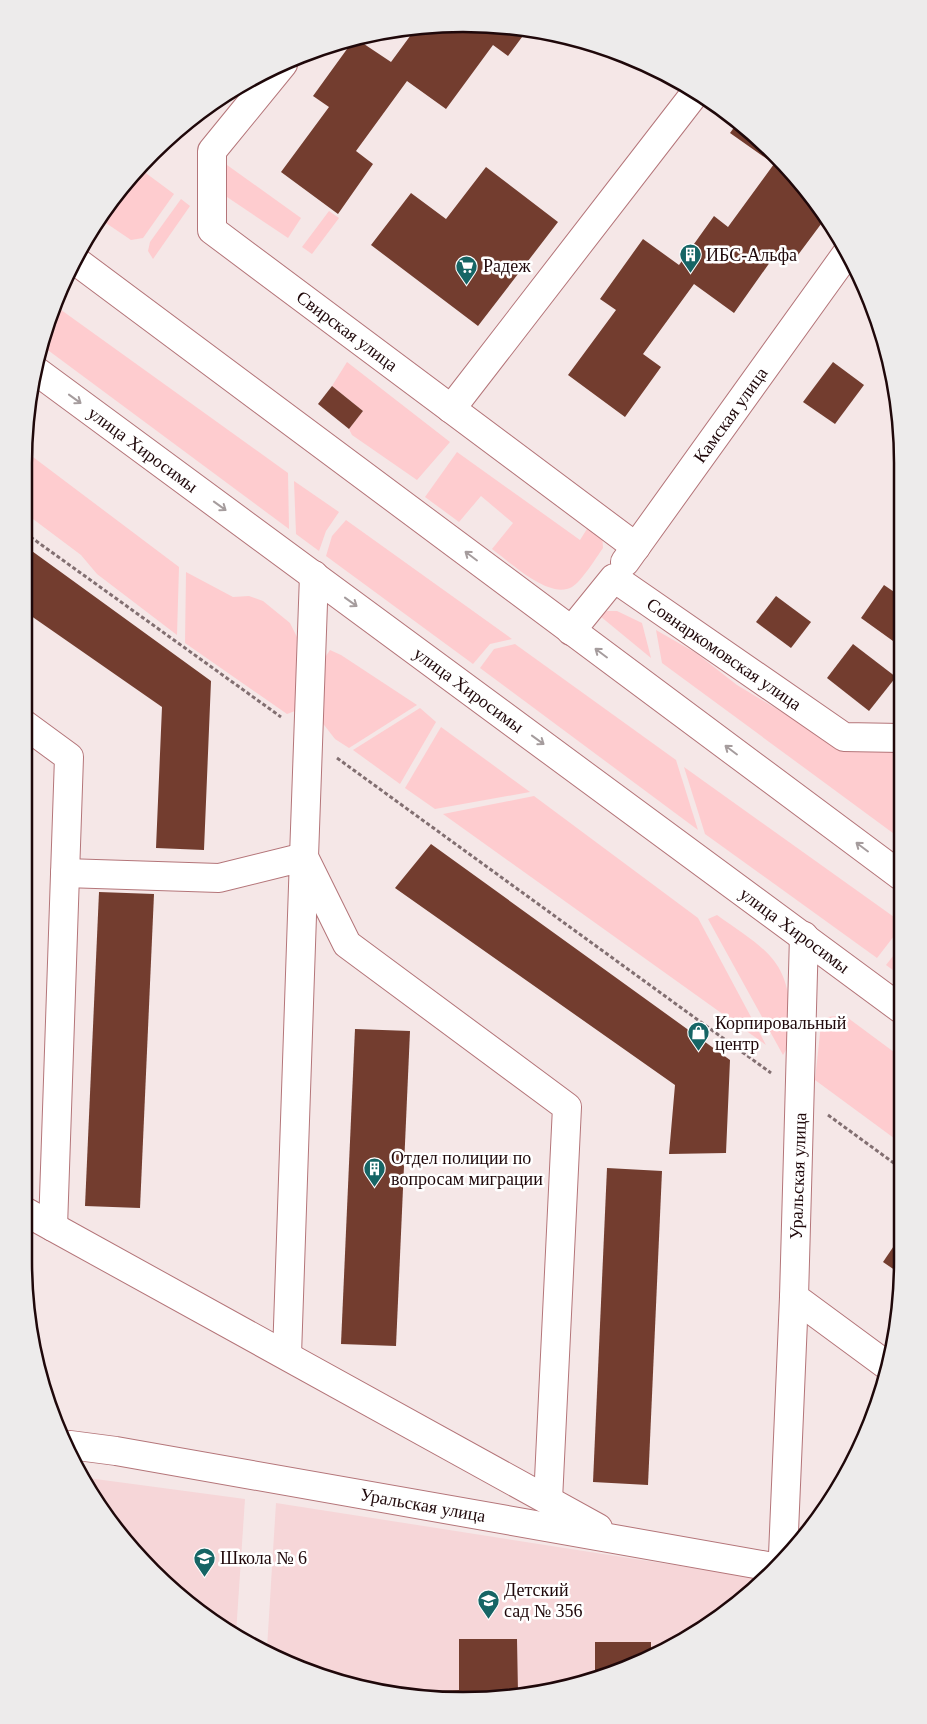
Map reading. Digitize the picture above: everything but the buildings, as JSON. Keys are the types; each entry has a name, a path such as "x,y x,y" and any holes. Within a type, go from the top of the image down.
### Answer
{"main road":[{"name":"Свирская улица","path":"272,78 212,151 212,230 636,548"},
{"path":"451,409 692,98"},
{"name":"Камская улица","path":"614,578 843,259"},
{"path":"81,265 894,871"},
{"name":"улица Хиросимы","path":"42,375 894,1003"},
{"path":"287,1356 314,575"},
{"path":"571,630 614,578"},
{"name":"Совнаркомовская улица","path":"614,578 844,736 894,738"},
{"path":"32,730 69,757 52,1227"},
{"path":"65,873 219,878 304,857"},
{"path":"304,857 347,944 567,1107 548,1500"},
{"name":"Уральская улица","path":"783,1550 794,1297 804,936"},
{"path":"32,1216 616,1538"},
{"path":"794,1297 882,1361"},
{"name":"Уральская улица","path":"75,1446 116,1451 767,1566"}],"path":[{"path":"32,538 894,1163"}],"shaded area":[{"path":"220,160 301,218 288,238 227,197"},
{"path":"145,173 174,194 143,238 131,240 106,223"},
{"path":"181,199 190,206 153,259 148,251 150,242"},
{"path":"329,211 339,218 312,254 302,247"},
{"path":"61,310 288,473 289,529 48,350"},
{"path":"347,362 450,442 417,480 352,435 349,429 363,411 332,386"},
{"path":"457,452 580,540 592,521 602,533 603,548 576,584 563,590 541,584 530,578 492,549 513,523 481,496 459,522 425,497"},
{"path":"32,456 179,567 177,635 97,574 81,555 32,518"},
{"path":"294,481 339,512 326,531 319,551 296,534"},
{"path":"346,520 512,639 490,644 473,664 326,556 332,536"},
{"path":"186,572 233,597 249,596 263,601 290,623 297,637 295,711 287,714 185,643"},
{"path":"607,611 617,611 642,623 651,658 600,616"},
{"path":"656,630 696,653 737,685 823,737 894,753 894,834 662,663"},
{"path":"515,644 676,760 698,830 480,668 494,649"},
{"path":"330,650 341,655 417,705 349,748 335,739 321,721 324,659"},
{"path":"420,708 436,722 400,784 353,750"},
{"path":"441,727 530,792 435,809 405,788"},
{"path":"684,767 894,917 894,936 877,958 705,834"},
{"path":"534,796 698,918 766,1045 443,814"},
{"path":"717,915 759,946 779,967 789,998 790,1018 789,1042 783,1055 708,919"},
{"path":"894,955 894,971 886,965"},
{"path":"828,1017 848,1018 894,1052 894,1138 815,1080 821,1024"},
{"name":"Школа № 6","path":"92,1478 245,1499 236,1627 179,1585 139,1545 105,1500"},
{"name":"Детский сад № 356","path":"276,1503 755,1578 703,1619 654,1647 602,1669 575,1677 520,1688 464,1692 407,1688 352,1677 325,1669 267,1644"}],"place":[{"name":"ИБС-Альфа","path":"690,274"},
{"name":"Радеж","path":"467,285"},
{"name":"Корпировальный центр","path":"699,1052"},
{"name":"Отдел полиции по вопросам миграции","path":"375,1187"},
{"name":"Школа № 6","path":"204,1577"},
{"name":"Детский сад № 356","path":"488,1619"}]}
